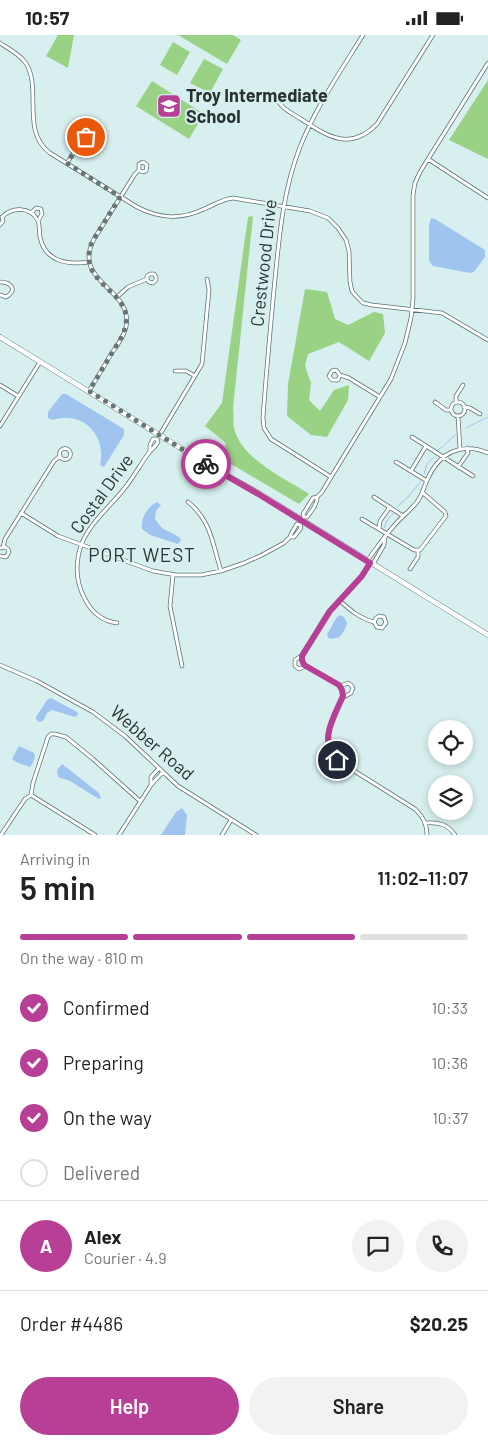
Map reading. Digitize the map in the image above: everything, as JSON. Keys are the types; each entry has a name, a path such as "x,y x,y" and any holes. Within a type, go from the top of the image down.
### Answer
{"street":[{"name":"Crestwood Drive","path":"331,477 271,439 265,432 263,424 278,249 283,206 292,169 310,124 324,97 363,35"},
{"path":"276,96 282,107 329,136 344,139 358,137 370,131 380,120 433,35"},
{"path":"0,43 19,56 27,66 31,80 35,132 39,141 47,151 120,197 146,212 174,218 193,215 226,199 233,198 315,212 328,218 338,228 348,246 351,286 354,293 363,303 445,314 488,340"},
{"path":"302,521 303,514 313,498 317,497 331,477 380,397 393,375 402,353 412,309 413,191 418,176 488,63"},
{"path":"67,163 80,143 81,138"},
{"path":"428,159 488,197"},
{"path":"89,391 124,333 126,316 117,297 91,270 89,253 92,242 139,170"},
{"path":"30,213 36,208 41,209 42,214 38,221"},
{"path":"0,225 3,221 1,217 6,213 23,210 30,213 38,221 42,244 50,255 70,264 89,262"},
{"path":"117,297 128,287 147,279"},
{"name":"Costal Drive","path":"117,623 98,617 84,598 78,581 77,570 81,545 89,529 124,489 150,451 156,446 158,437 200,367 203,358 209,290 207,279"},
{"path":"0,282 11,285 12,290 6,297 0,295"},
{"path":"0,337 89,391 158,437 302,521 488,635"},
{"path":"0,426 41,362"},
{"path":"175,371 186,371 195,376"},
{"path":"340,375 349,377 380,397"},
{"path":"0,385 18,397"},
{"path":"450,410 456,402 456,396 463,385"},
{"path":"456,402 461,403 464,407 470,408 480,415"},
{"path":"435,403 458,416"},
{"path":"458,416 463,413 464,407"},
{"path":"458,416 460,449"},
{"path":"412,437 473,476"},
{"path":"411,471 426,446"},
{"path":"458,467 468,453 467,448"},
{"path":"427,835 425,823 416,809 340,762 332,755 328,745 328,735 343,693 340,686 306,666 302,662 302,656 324,619 362,576 380,542 416,503 423,493 434,468 443,457 460,449 467,448 478,449 488,453"},
{"path":"0,556 4,557 8,554 8,549 2,547 4,539 54,461 60,456"},
{"path":"396,462 427,481"},
{"path":"362,519 379,529 386,536 414,551 418,551 422,549 446,516 445,512 423,493"},
{"path":"374,497 403,516"},
{"path":"188,502 199,511 206,521 221,571"},
{"path":"379,529 380,521 390,507"},
{"path":"21,513 54,534 153,571 173,575 194,575 221,571 256,558 282,544 290,537 297,524 302,521"},
{"path":"410,569 418,557 418,551"},
{"path":"173,575 170,596 171,612 182,666"},
{"path":"339,600 355,614 374,622"},
{"path":"302,656 296,659 295,665 299,669 306,666"},
{"name":"Webber Road","path":"0,665 37,681 93,712 120,732 186,791 256,835"},
{"path":"340,686 348,683 353,688 351,693 342,698"},
{"path":"1,835 25,799 31,795 48,737 53,734 66,737 140,801"},
{"path":"151,785 151,777 159,768"},
{"path":"119,835 151,785 163,772"},
{"path":"31,795 95,835"},
{"path":"222,835 231,820"},
{"path":"425,823 443,824 455,835"}],"green space":[{"path":"58,35 74,35 68,68 46,56"},
{"path":"178,35 233,35 241,40 227,64"},
{"path":"173,42 190,52 177,75 160,65"},
{"path":"204,59 223,69 210,93 190,83"},
{"path":"488,80 488,159 449,140"},
{"path":"152,81 204,114 189,139 136,106"},
{"path":"253,216 233,408 234,428 238,439 254,458 265,467 309,494 299,504 221,458 226,443 205,426 222,403 248,217"},
{"path":"305,289 327,292 335,319 348,325 374,312 383,314 385,333 369,361 339,342 308,354 305,366 311,383 309,400 320,411 334,390 349,385 348,400 327,437 311,435 287,416 288,384"}],"water":[{"path":"431,218 485,250 485,257 474,272 470,273 433,266 429,260 429,226"},
{"path":"62,394 66,394 124,429 124,435 104,467 100,465 100,444 90,428 83,422 74,419 53,420 48,418 48,412"},
{"path":"157,502 161,505 156,511 155,519 162,528 179,537 181,540 178,544 150,535 142,529 145,513"},
{"path":"340,615 344,617 347,623 344,630 336,638 328,638 327,634 336,618"},
{"path":"51,698 77,712 78,715 75,717 52,710 47,713 43,721 39,722 36,717 47,700"},
{"path":"19,746 34,753 34,759 30,767 12,759"},
{"path":"62,764 99,793 101,798 99,799 70,781 58,777 57,770"},
{"path":"182,808 187,815 185,835 161,835 176,812"}],"waterway":[{"path":"466,428 488,417"},
{"path":"438,450 456,435"},
{"path":"424,474 427,464 433,458"},
{"path":"397,507 421,481"},
{"path":"384,528 388,519 393,514"}],"way so far":[{"path":"86,137 86,131 79,130 77,134 81,138 80,143 67,163 120,197 92,242 89,259 91,270 100,282 117,297 125,310 126,316 124,333 89,391 206,464"}],"place":[{"name":"Troy Intermediate School","path":"169,106"}],"district":[{"name":"PORT WEST","path":"142,555"}],"route":[{"path":"206,464 370,563 362,576 335,604 302,656 304,665 341,687 343,696 329,728 328,735 329,749 337,760"}]}
